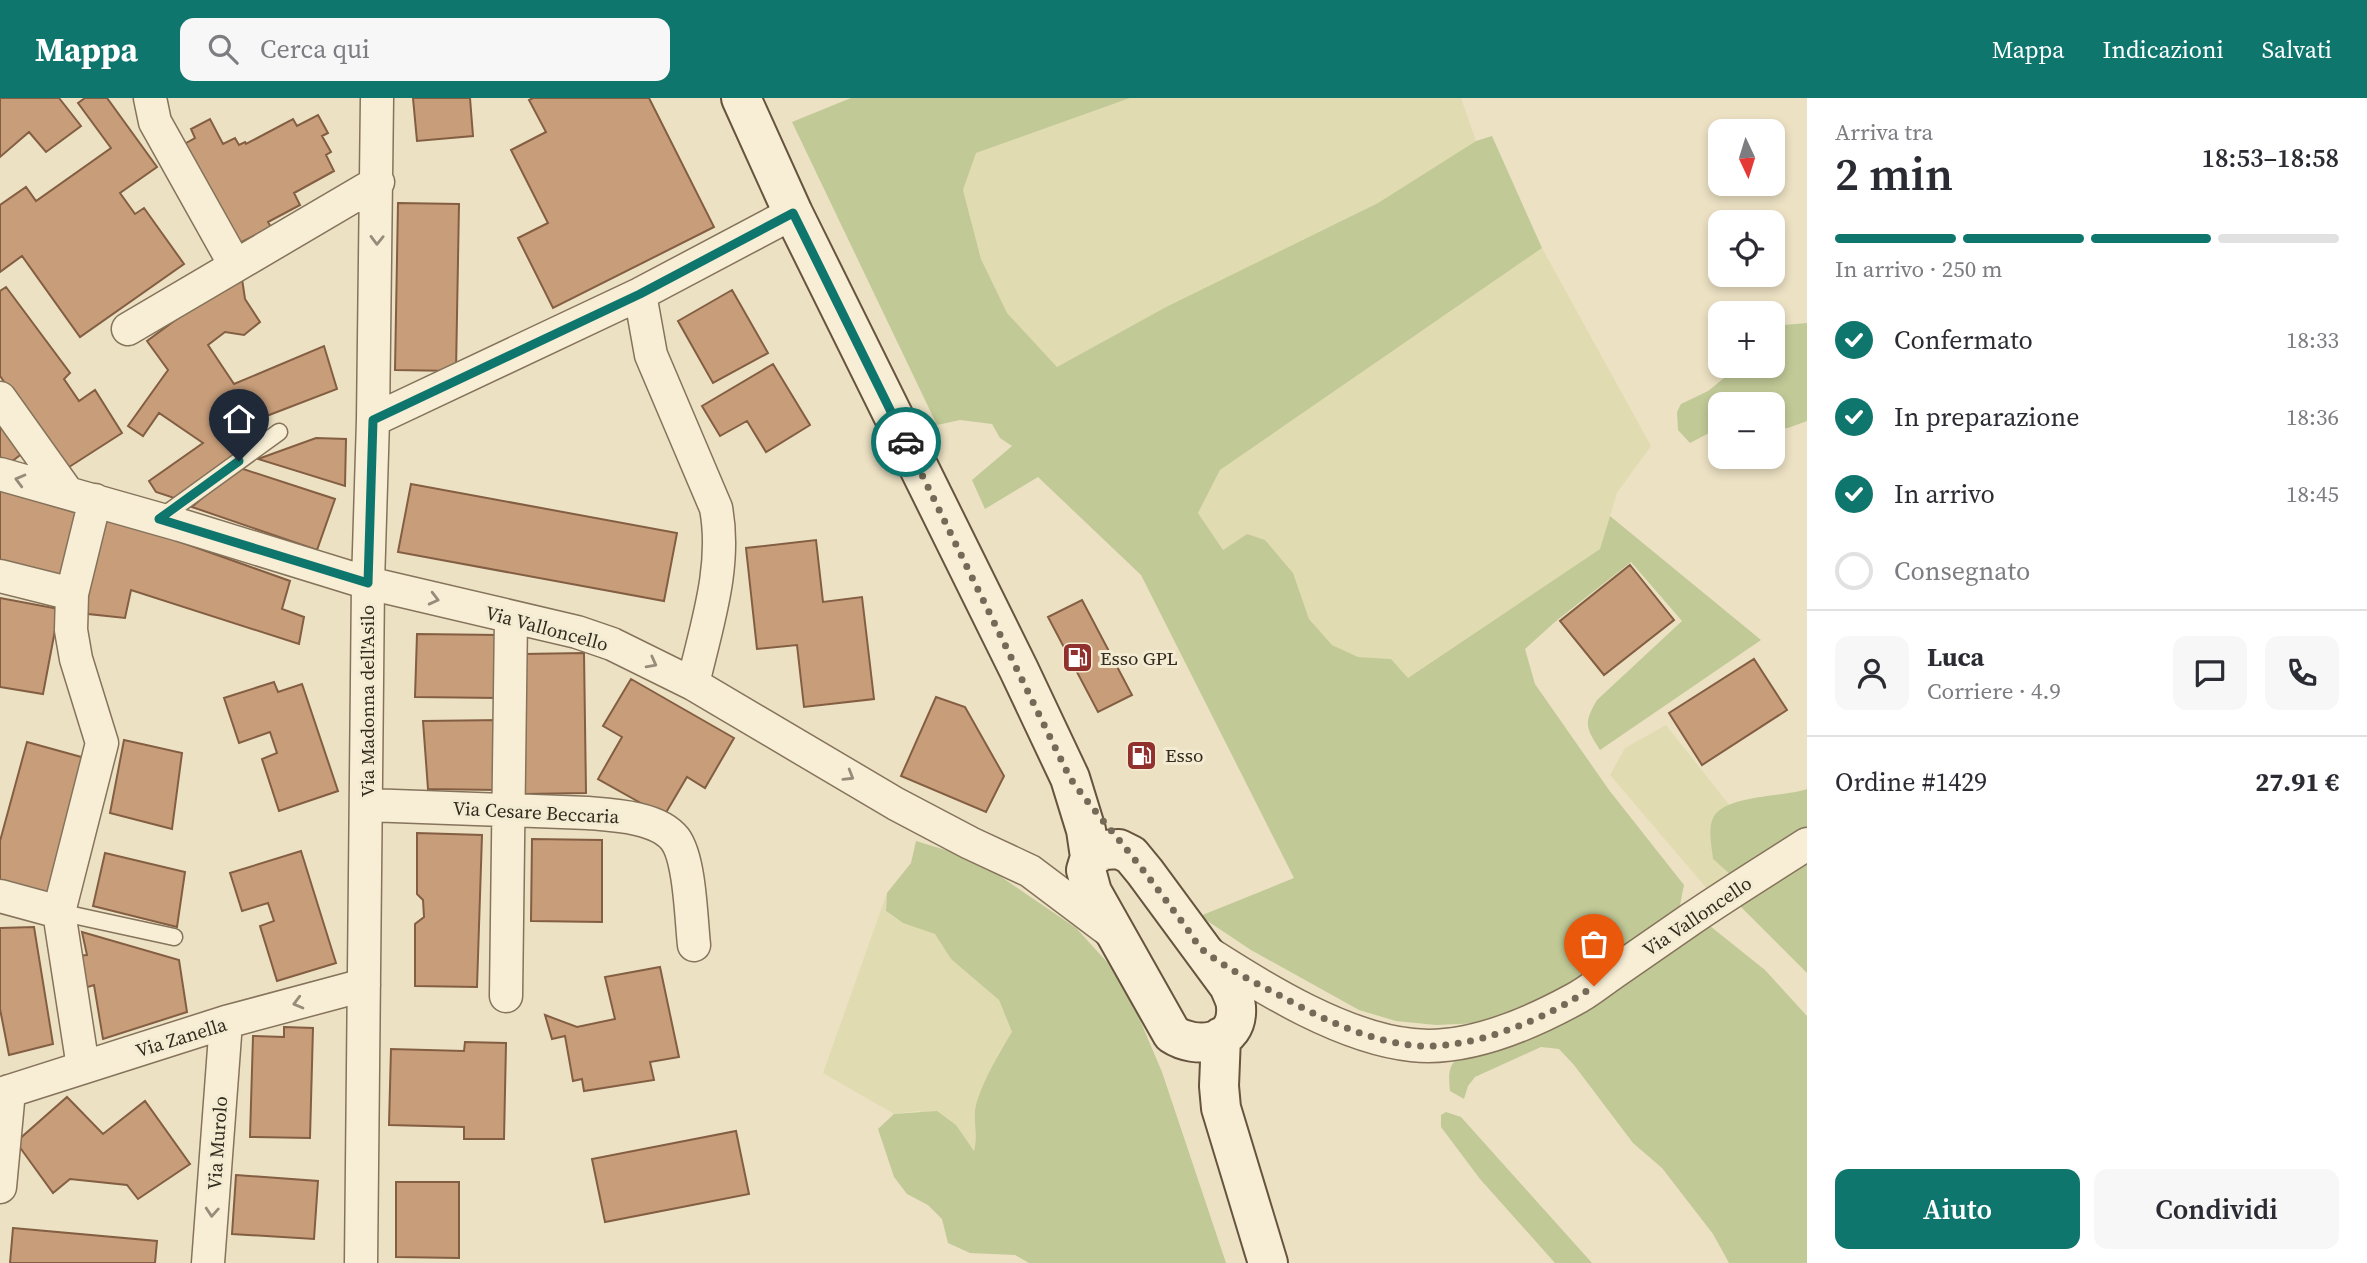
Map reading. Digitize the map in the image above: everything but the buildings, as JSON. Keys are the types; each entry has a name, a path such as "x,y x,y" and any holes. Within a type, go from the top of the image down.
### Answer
{"main road":[{"path":"741,98 793,213 1070,778 1086,830 1090,858 1086,870 1092,892 1226,1131"},
{"path":"1070,778 1229,986 1236,1006 1235,1021 1224,1035 1216,1041 1201,1044 1184,1042 1172,1034"},
{"path":"1090,858 1104,850 1119,849 1130,855"},
{"path":"1224,1035 1219,1086 1226,1131 1268,1263"}],"street":[{"path":"150,98 155,122 236,265"},
{"name":"Via Madonna dell'Asilo","path":"361,1263 368,583 378,182 377,98"},
{"path":"128,330 378,182"},
{"path":"373,420 640,294 793,213"},
{"path":"640,294 651,355 716,508 720,528 720,553 714,594 693,684"},
{"path":"0,398 81,496 71,630 76,659 102,743 59,912 83,1067"},
{"name":"Via Valloncello","path":"0,474 368,583 577,632 612,644 693,684 896,804 1030,871 1117,938"},
{"path":"0,576 72,594"},
{"path":"506,996 510,617"},
{"name":"Via Cesare Beccaria","path":"367,805 621,816 649,823 673,837 684,855 694,944"},
{"name":"Via Valloncello","path":"1202,949 1250,980 1311,1013 1366,1034 1411,1045 1447,1045 1487,1036 1533,1019 1575,999 1692,918 1807,844"},
{"path":"0,896 59,912"},
{"name":"Via Zanella","path":"5,1092 226,1022 363,985"},
{"name":"Via Valloncello","path":"1224,1035 1246,1018 1262,1012 1282,1008 1311,1013"},
{"name":"Via Murolo","path":"208,1263 226,1022"},
{"path":"0,1186 5,1092"}],"lane":[{"path":"159,519 279,432"},
{"path":"59,912 174,937"}],"shaded area":[{"path":"1130,98 1461,98 1476,141 1378,203 1166,307 1057,367 1007,314 981,259 963,190 975,153"},
{"path":"1542,248 1651,446 1617,493 1600,549 1408,678 1391,659 1358,657 1332,645 1309,619 1301,597 1247,534 1223,550 1198,513 1220,470"},
{"path":"1666,725 1730,806 1714,816 1711,831 1713,859 1733,877 1709,891 1610,775 1625,748"},
{"path":"887,893 886,912 903,923 935,933 951,959 999,1000 1012,1032 999,1052 975,1111 978,1137 974,1152 956,1125 919,1111 894,1114 823,1073"}],"green space":[{"path":"851,98 1130,98 976,153 963,190 981,259 1007,313 1057,367 1166,307 1378,203 1476,141 1492,136 1542,248 1220,470 1198,513 1223,550 1247,534 1265,540 1293,573 1309,619 1332,645 1358,657 1391,659 1408,678 1600,549 1610,516 1761,640 1600,750 1588,726 1597,700 1682,621 1631,562 1525,649 1535,684 1609,790 1684,885 1679,910 1649,933 1558,990 1482,1023 1436,1025 1396,1021 1359,1010 1251,950 1200,916 1294,878 1141,575 1038,477 985,509 972,480 1012,446 1000,438 992,424 960,420 937,425 792,122"},
{"path":"1807,323 1807,421 1785,428 1785,392 1708,392 1708,434 1690,443 1678,430 1677,412 1681,404 1708,391 1724,378 1785,378 1785,325"},
{"path":"1807,789 1807,832 1733,877 1713,859 1711,826 1714,816 1721,809 1744,800"},
{"path":"916,841 975,859 1076,928 1107,962 1134,1006 1162,1072 1226,1263 1029,1263 1015,1255 970,1253 948,1243 942,1219 928,1205 907,1194 894,1177 878,1129 894,1114 937,1111 956,1125 974,1151 976,1104 990,1071 1012,1032 999,1000 951,959 935,934 903,923 886,911 887,893 911,863"},
{"path":"1807,855 1807,973 1734,900"},
{"path":"1705,922 1765,970 1807,1016 1807,1263 1729,1263 1713,1234 1662,1168 1633,1143 1559,1049 1541,1047 1475,1077 1468,1086 1464,1099 1450,1091 1450,1069 1457,1059"},
{"path":"1446,1112 1461,1117 1592,1263 1555,1263 1480,1179 1441,1127 1441,1115"}],"way so far":[{"path":"906,442 1070,778 1202,949 1250,980 1311,1013 1366,1034 1411,1045 1447,1045 1487,1036 1533,1019 1575,999 1594,986"}],"place":[{"name":"Esso GPL","path":"1077,658"},
{"name":"Esso","path":"1142,755"}],"route":[{"path":"239,461 159,519 368,583 373,420 640,294 793,213 906,442"}]}
